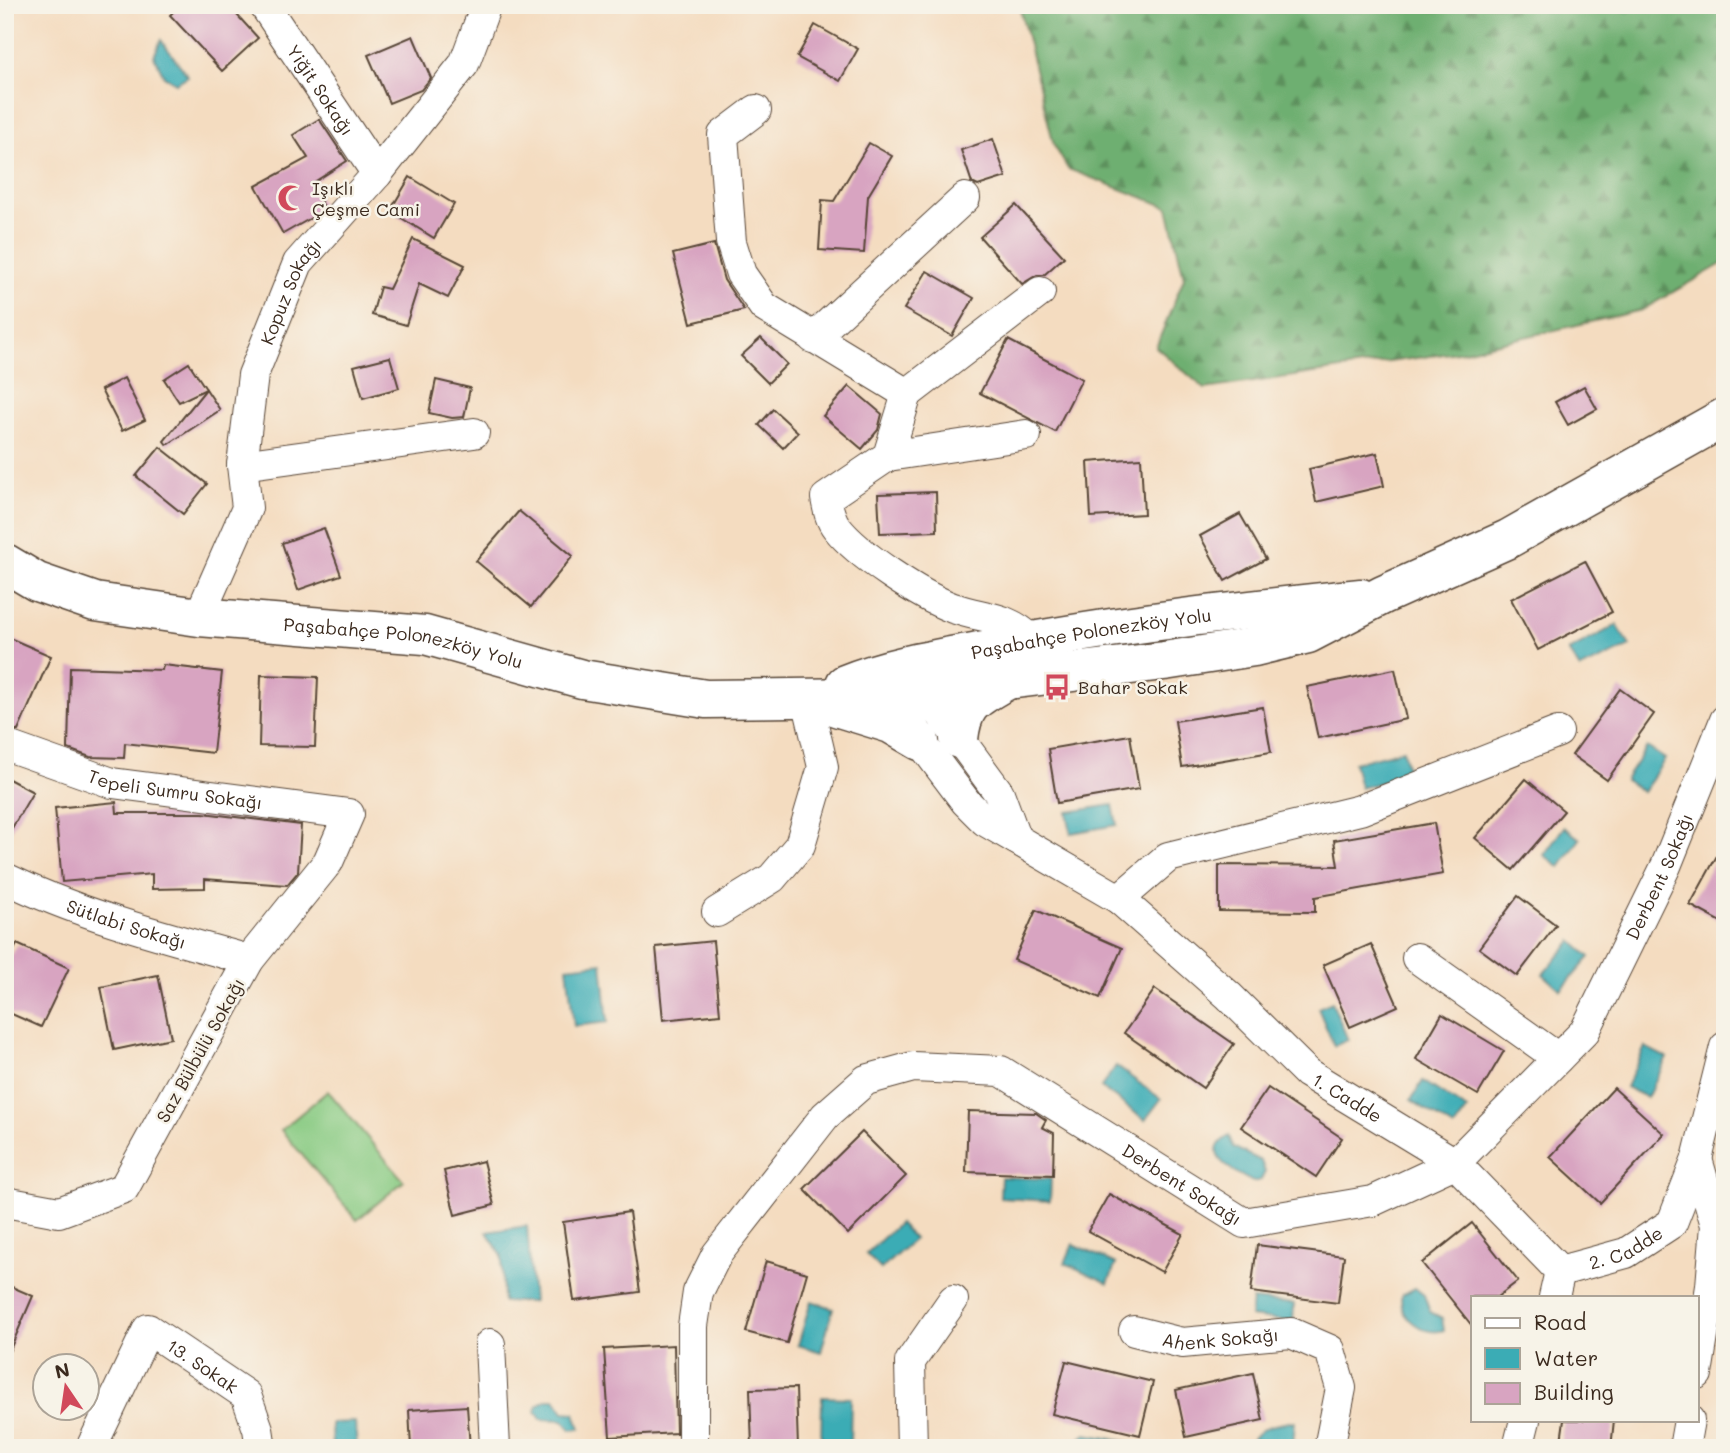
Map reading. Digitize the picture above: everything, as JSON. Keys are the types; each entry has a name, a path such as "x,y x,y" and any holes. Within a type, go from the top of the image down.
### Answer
{"main road":[{"name":"Paşabahçe Polonezköy Yolu","path":"5,563 37,582 95,602 199,617 425,635 582,679 706,699 807,699 866,675 912,683 1006,681 1254,647 1308,634 1383,595 1508,538 1725,417"},
{"name":"Paşabahçe Polonezköy Yolu","path":"912,683 1032,640 1200,613 1383,595"},
{"path":"912,683 934,672 1086,645 1131,624"},
{"path":"960,739 961,719 967,706 1006,681"},
{"path":"807,699 891,724 920,741"}],"street":[{"name":"Yiğit Sokağı","path":"264,5 377,174"},
{"name":"Kopuz Sokağı","path":"199,617 247,508 242,464 253,375 298,263 377,174 464,64 486,5"},
{"path":"756,110 723,135 731,242 741,274 764,307 906,394"},
{"path":"813,338 965,198"},
{"path":"888,456 906,394 1040,292"},
{"path":"242,464 474,433"},
{"path":"1026,435 888,456 826,498 829,516 838,530 910,588 953,608 1017,625 1032,640"},
{"path":"912,683 960,739 999,793 1016,839"},
{"name":"1. Cadde","path":"912,683 909,713 920,741 966,802 985,821 1119,899 1229,996 1307,1073 1455,1163 1557,1284"},
{"path":"717,912 772,878 800,845 823,767 807,699"},
{"name":"Derbent Sokağı","path":"693,1448 693,1326 698,1292 717,1254 825,1116 866,1080 913,1067 1002,1071 1244,1223 1373,1201 1455,1163 1584,1031 1666,866 1725,720"},
{"path":"1119,899 1168,857 1360,810 1558,732"},
{"name":"Tepeli Sumru Sokağı","path":"5,745 112,783 349,814"},
{"name":"Saz Bülbülü Sokağı","path":"5,1202 59,1212 124,1188 249,960 328,862 349,814"},
{"name":"Sütlabi Sokağı","path":"5,878 35,893 121,924 249,960"},
{"path":"1417,958 1559,1058"},
{"name":"2. Cadde","path":"1557,1284 1626,1253 1672,1223 1697,1159 1725,1047"},
{"path":"1697,1159 1716,1225 1711,1286 1698,1368"},
{"path":"912,1448 910,1362 953,1300"},
{"name":"13. Sokak","path":"91,1448 148,1329 246,1395 258,1429 261,1448"},
{"name":"Ahenk Sokağı","path":"1133,1331 1182,1343 1291,1333 1330,1350 1342,1388 1329,1448"},
{"path":"490,1345 495,1448"},
{"path":"1518,1448 1524,1422"},
{"path":"1684,1448 1689,1422"}],"green space":[{"path":"1019,5 1725,5 1725,262 1642,310 1464,351 1205,389 1156,347 1184,278 1168,207 1068,169 1054,145"},
{"path":"328,1091 404,1181 357,1220 281,1130"}],"water":[{"path":"161,40 188,76 176,83 164,76 154,56"},
{"path":"1617,625 1630,646 1580,669 1568,651"},
{"path":"1647,747 1665,759 1643,792 1625,780"},
{"path":"1403,750 1409,775 1360,788 1354,763"},
{"path":"1113,805 1117,825 1071,833 1067,812"},
{"path":"1564,827 1580,839 1560,867 1544,855"},
{"path":"1572,941 1590,957 1561,990 1543,974"},
{"path":"602,963 608,1022 574,1026 567,967"},
{"path":"1332,1002 1348,1040 1334,1046 1318,1008"},
{"path":"1645,1047 1667,1058 1647,1098 1626,1087"},
{"path":"1116,1066 1161,1099 1145,1120 1101,1087"},
{"path":"1423,1081 1467,1110 1454,1128 1411,1100"},
{"path":"1229,1136 1233,1147 1261,1161 1265,1172 1261,1180 1253,1182 1246,1179 1223,1163 1217,1150 1220,1143"},
{"path":"1001,1177 1051,1179 1050,1201 1000,1198"},
{"path":"899,1223 914,1239 881,1269 866,1254"},
{"path":"527,1226 533,1302 503,1302 502,1256 487,1232"},
{"path":"1073,1244 1116,1264 1108,1283 1065,1263"},
{"path":"1415,1288 1424,1295 1430,1312 1442,1318 1444,1330 1421,1328 1403,1310 1402,1295"},
{"path":"1252,1300 1294,1304 1293,1322 1250,1317"},
{"path":"811,1301 833,1308 821,1352 798,1345"},
{"path":"822,1397 851,1398 850,1445 821,1445"},
{"path":"547,1399 555,1399 564,1412 575,1413 580,1429 571,1430 563,1420 541,1419 536,1411 538,1405"},
{"path":"1295,1421 1293,1448 1248,1448 1261,1430"},
{"path":"355,1422 357,1448 332,1448 331,1423"},
{"path":"1086,1434 1128,1442 1126,1448 1076,1448 1078,1440"}],"building":[{"path":"180,5 228,5 258,38 222,71 170,15"},
{"path":"815,25 858,49 840,81 797,57"},
{"path":"413,36 431,78 421,90 389,103 368,55"},
{"path":"319,119 347,161 311,184 324,207 318,214 283,234 256,186 308,158 293,135"},
{"path":"993,139 1006,177 978,186 972,183 961,150"},
{"path":"869,143 892,156 868,196 864,253 819,250 822,200 834,201"},
{"path":"410,177 454,204 434,238 390,211"},
{"path":"1016,205 1064,257 1044,275 1037,275 1022,284 980,237"},
{"path":"413,239 465,265 448,298 419,284 406,325 372,315 380,287 389,289"},
{"path":"714,244 724,280 744,310 691,323 673,254"},
{"path":"927,271 974,298 952,336 904,309"},
{"path":"761,338 787,364 768,383 741,356"},
{"path":"1008,340 1082,379 1055,432 980,393"},
{"path":"390,357 399,388 363,398 354,366"},
{"path":"189,363 206,389 179,402 164,379"},
{"path":"124,378 145,420 122,431 101,390"},
{"path":"436,380 470,388 464,417 452,418 429,413"},
{"path":"849,386 882,414 878,430 862,449 823,416"},
{"path":"1584,386 1597,409 1568,425 1555,402"},
{"path":"206,389 220,410 167,445 164,441"},
{"path":"773,409 798,432 783,448 759,425"},
{"path":"160,447 207,484 183,514 136,476"},
{"path":"1377,453 1384,486 1316,502 1309,469"},
{"path":"1141,458 1144,514 1091,517 1088,462"},
{"path":"936,492 937,531 880,533 878,494"},
{"path":"519,511 573,556 531,607 476,561"},
{"path":"1240,514 1266,559 1225,581 1200,536"},
{"path":"324,528 341,575 298,590 282,543"},
{"path":"1585,561 1612,612 1538,650 1511,599"},
{"path":"5,636 51,656 18,731 5,728"},
{"path":"163,665 222,672 213,753 125,743 124,758 90,757 68,749 70,667 162,670"},
{"path":"1395,669 1406,719 1318,738 1307,687"},
{"path":"261,675 318,677 315,747 259,746"},
{"path":"1620,689 1654,714 1607,780 1572,755"},
{"path":"1263,707 1271,752 1182,767 1175,721"},
{"path":"1130,735 1139,789 1057,803 1048,749"},
{"path":"5,777 33,792 5,840"},
{"path":"1526,779 1564,811 1513,870 1475,838"},
{"path":"116,802 117,813 203,813 301,825 298,872 287,885 205,879 205,888 152,889 152,874 62,882 55,808"},
{"path":"1434,823 1443,874 1315,897 1315,912 1219,911 1219,865 1338,866 1334,840"},
{"path":"1725,841 1725,924 1690,905"},
{"path":"1518,896 1556,925 1517,976 1479,948"},
{"path":"1036,910 1122,948 1100,998 1014,960"},
{"path":"713,941 720,1014 663,1020 656,947"},
{"path":"17,944 69,968 41,1027 5,1011 5,968"},
{"path":"1371,944 1398,1006 1350,1027 1323,965"},
{"path":"158,975 171,1038 114,1050 101,987"},
{"path":"1155,989 1234,1044 1203,1088 1124,1033"},
{"path":"1442,1014 1504,1051 1478,1095 1416,1059"},
{"path":"1268,1088 1342,1138 1316,1177 1241,1127"},
{"path":"1614,1088 1664,1134 1600,1203 1550,1157"},
{"path":"968,1111 1036,1113 1046,1120 1042,1127 1054,1133 1053,1175 966,1172"},
{"path":"862,1132 906,1176 848,1234 804,1189"},
{"path":"483,1161 494,1205 455,1215 444,1171"},
{"path":"1109,1194 1183,1234 1162,1272 1088,1231"},
{"path":"629,1212 640,1292 574,1301 563,1222"},
{"path":"1472,1223 1518,1281 1498,1296 1471,1296 1471,1324 1422,1263"},
{"path":"1257,1245 1344,1256 1338,1303 1251,1292"},
{"path":"766,1261 807,1273 787,1343 746,1332"},
{"path":"5,1284 33,1296 5,1361"},
{"path":"674,1345 676,1433 610,1437 604,1349"},
{"path":"1066,1361 1153,1382 1140,1435 1052,1414"},
{"path":"1253,1373 1263,1420 1186,1437 1176,1390"},
{"path":"796,1388 798,1448 752,1448 750,1389"},
{"path":"467,1406 470,1448 411,1448 409,1410"},
{"path":"1564,1422 1614,1422 1611,1448 1560,1448"}],"place":[{"name":"Işıklı Çeşme Cami","path":"291,198"},
{"name":"Bahar Sokak","path":"1057,687"}]}
